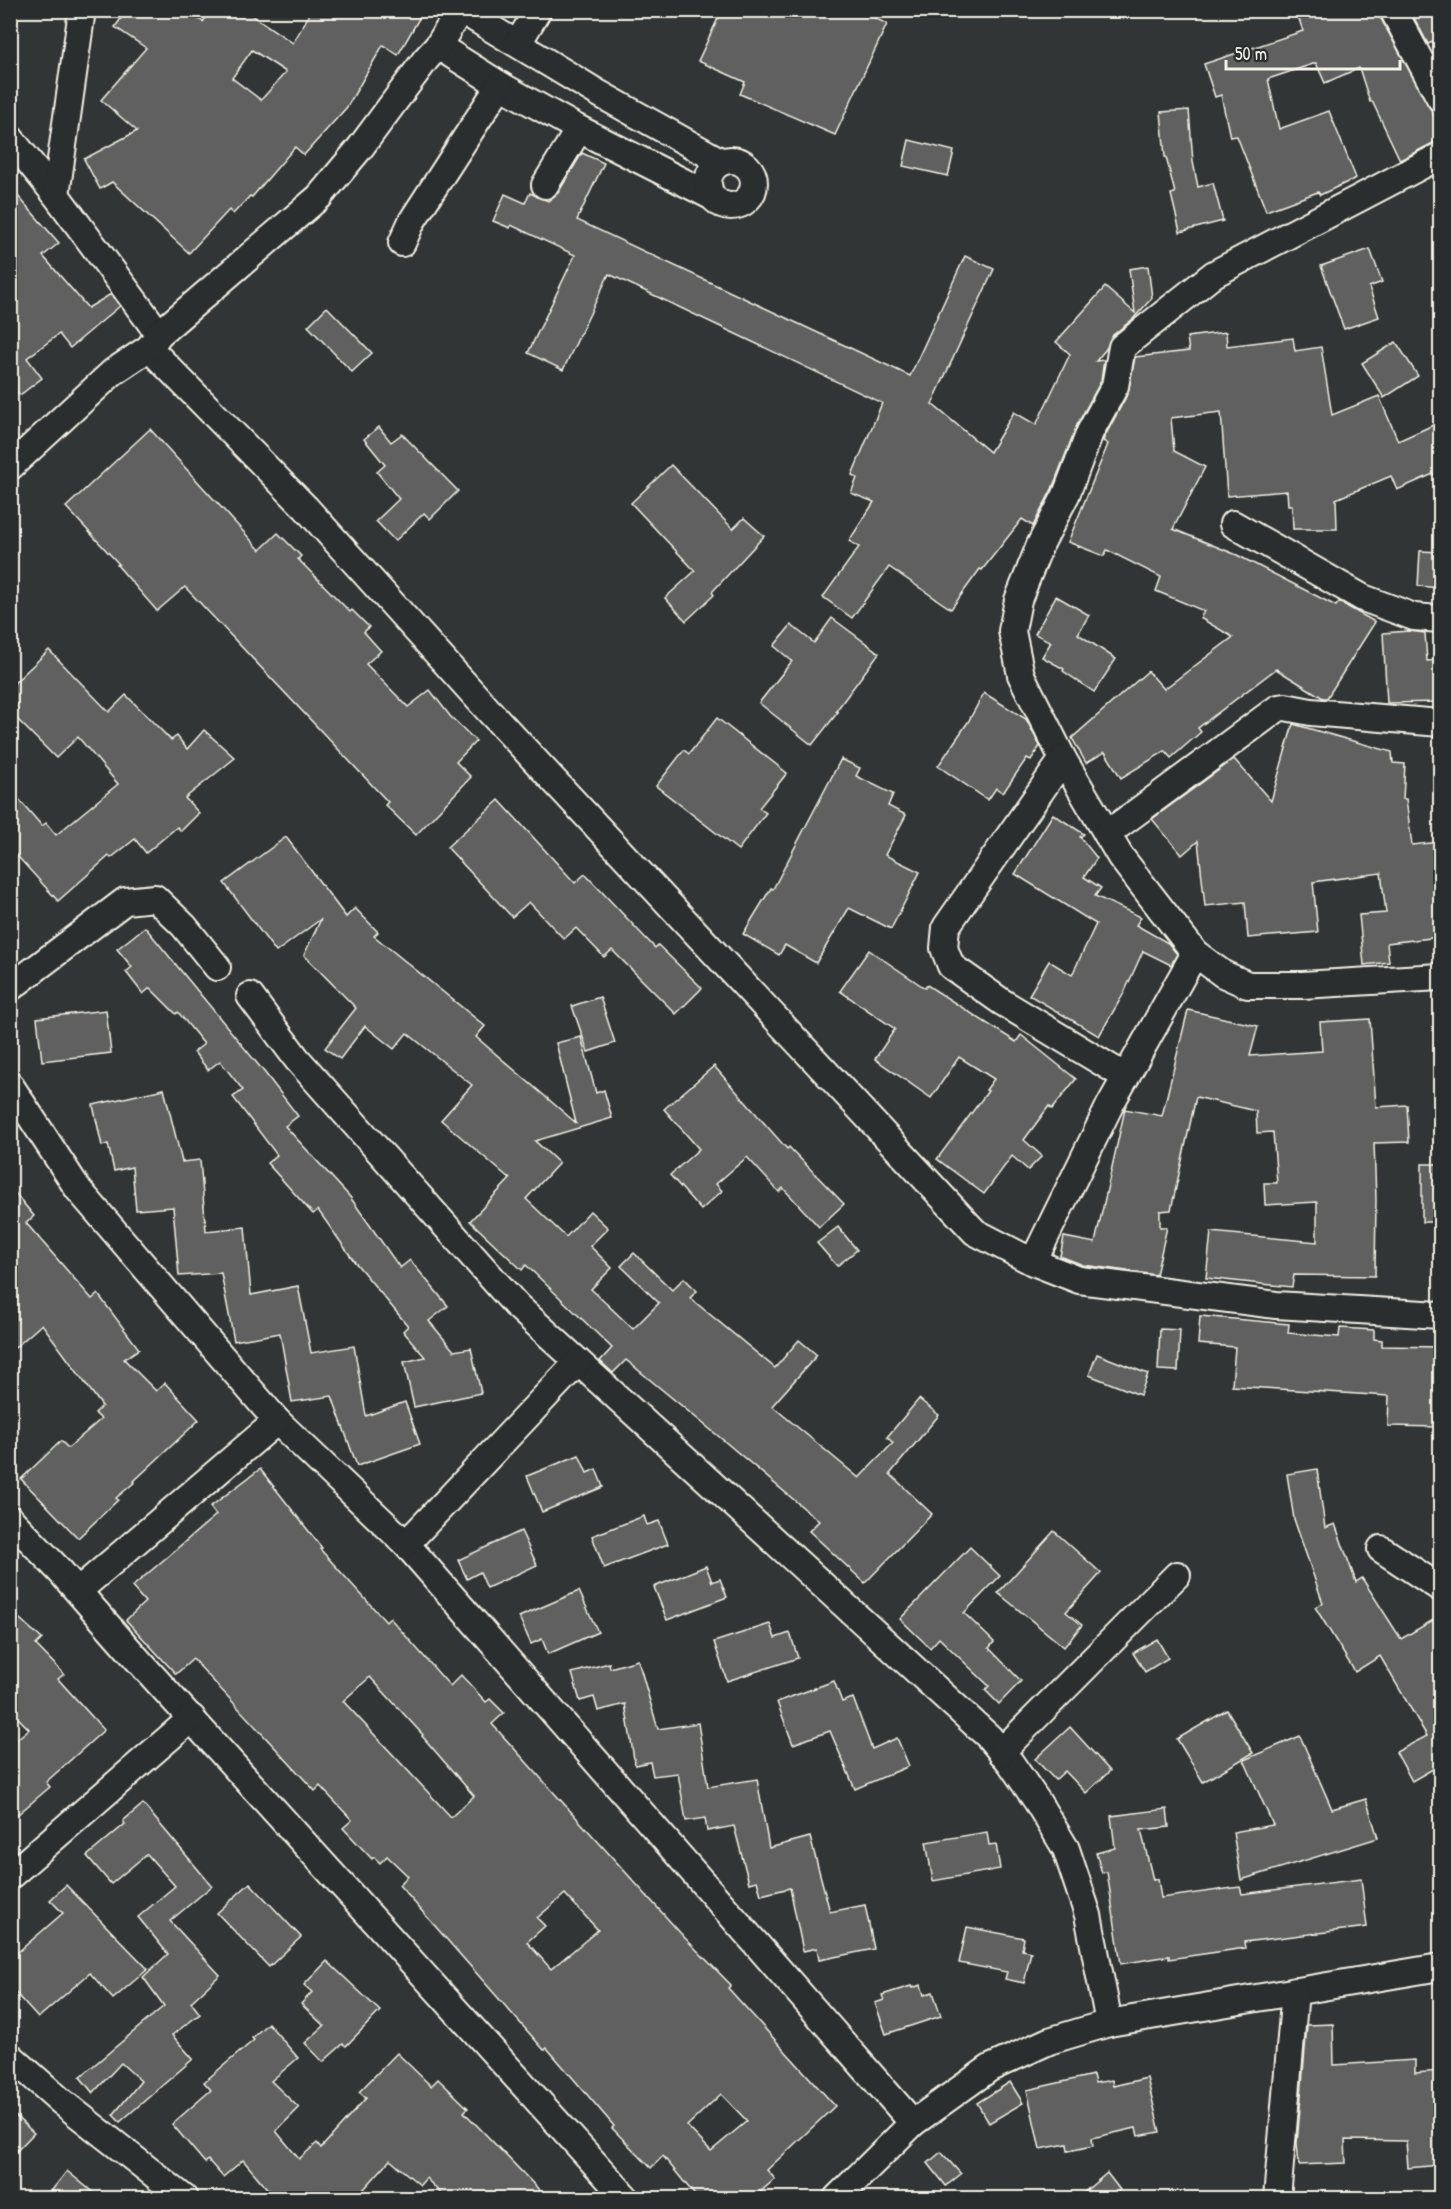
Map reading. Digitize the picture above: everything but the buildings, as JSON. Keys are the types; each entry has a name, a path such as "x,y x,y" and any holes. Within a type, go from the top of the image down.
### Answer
{"street":[{"path":"56,195 82,10"},
{"path":"14,458 113,372 154,341 319,197 360,148 438,46 460,10 598,93 722,162"},
{"path":"518,43 538,10"},
{"path":"1393,10 1440,98"},
{"path":"438,46 500,85 579,129 711,196 719,203 729,206 739,205 748,199 753,190 754,180 750,171 742,163 733,160 722,162 708,177 711,196"},
{"path":"402,243 412,221 500,85"},
{"path":"545,184 579,129"},
{"path":"10,138 56,195 154,341 490,712 975,1232 1033,1262 1079,1280 1276,1305 1440,1315"},
{"path":"1440,156 1214,274 1122,346 1115,386 1090,432 1066,495 1040,545 1018,600 1012,632 1021,675 1063,759 1120,856 1195,953 1223,974 1248,985 1302,985 1440,977"},
{"path":"1233,524 1363,598 1414,617 1440,619"},
{"path":"1107,834 1278,708 1440,723"},
{"path":"1063,759 946,927 944,948 951,966 1002,1002 1126,1077"},
{"path":"10,988 125,901 154,898 184,926 217,967"},
{"path":"1033,1262 1110,1105 1195,953"},
{"path":"250,996 297,1059 508,1296 989,1737 1037,1801 1066,1850 1088,1915 1109,2023"},
{"path":"10,1085 78,1189 277,1421 406,1544 913,2123"},
{"path":"406,1544 578,1362"},
{"path":"78,1592 277,1421"},
{"path":"10,1519 623,2197"},
{"path":"1381,1549 1440,1588"},
{"path":"1001,1752 1177,1575"},
{"path":"10,1876 192,1718"},
{"path":"837,2199 913,2123 990,2068 1049,2041 1109,2023 1440,1967"},
{"path":"1277,2199 1294,1991"},
{"path":"10,2056 62,2102 184,2199"}]}
